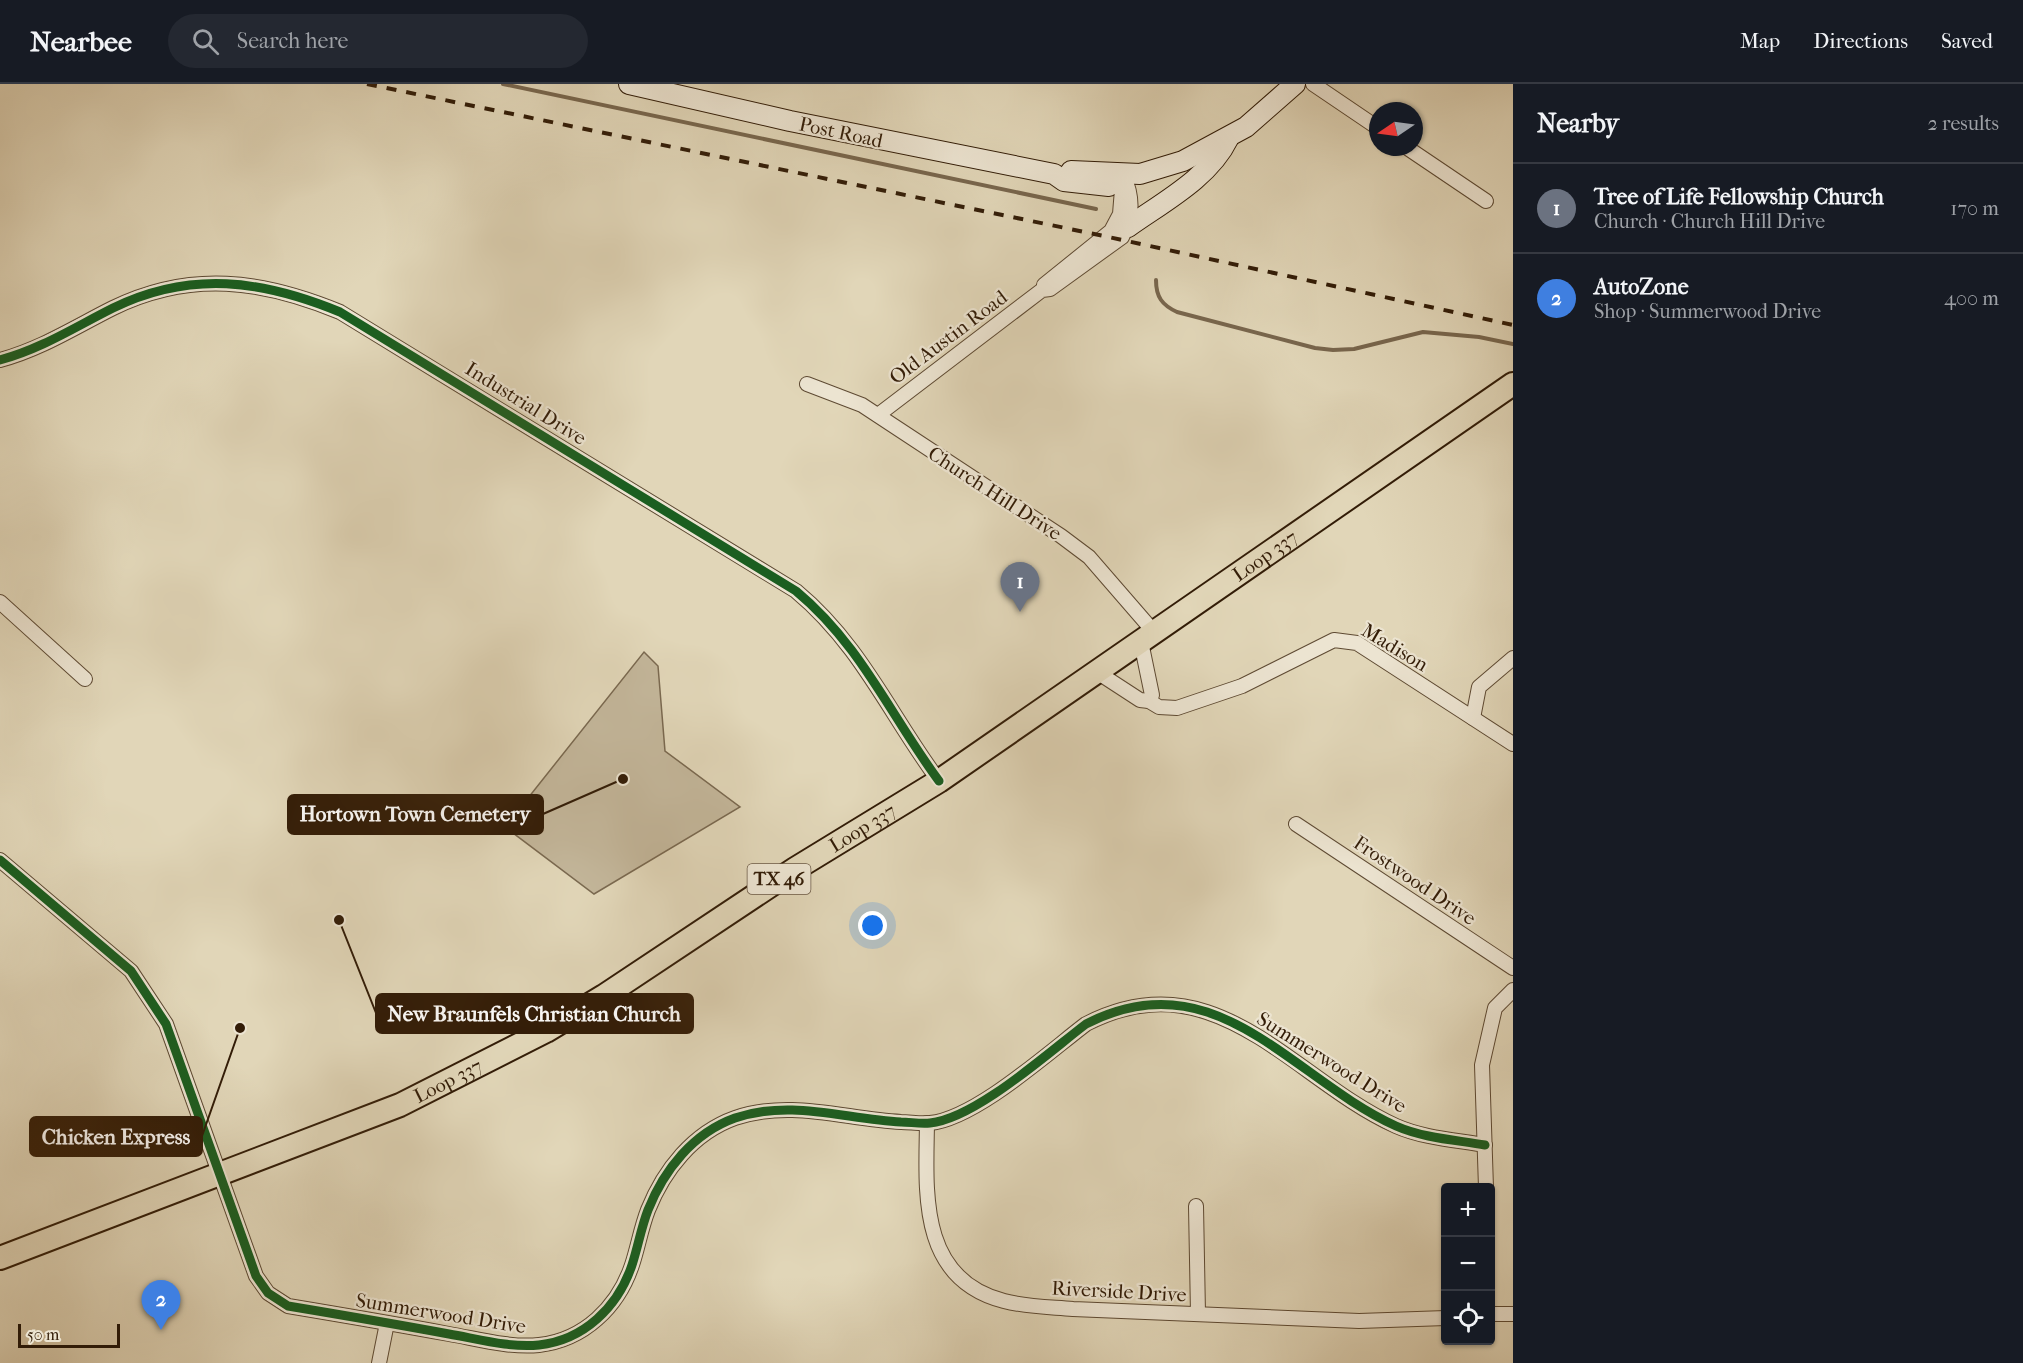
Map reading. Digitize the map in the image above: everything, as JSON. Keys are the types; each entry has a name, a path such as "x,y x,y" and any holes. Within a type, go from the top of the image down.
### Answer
{"main road":[{"name":"Loop 337","path":"0,1258 220,1176 400,1105 546,1031 604,996 795,869 939,781 1507,389"}],"street":[{"name":"Post Road","path":"632,84 790,121 1005,166 1054,174 1066,171 1114,171 1123,174"},
{"path":"1128,226 1131,200 1123,174 1140,174 1164,167 1228,139 1246,127 1295,84"},
{"path":"1313,84 1369,122"},
{"path":"1128,226 1193,180 1219,157 1228,139"},
{"path":"1419,156 1486,201"},
{"name":"Old Austin Road","path":"1042,290 1045,281 1104,236 1116,224 1120,214 1123,174"},
{"name":"Old Austin Road","path":"878,415 1042,290 1050,289 1119,240 1128,226"},
{"name":"Industrial Drive","path":"0,360 55,340 113,308 144,296 200,282 263,286 308,299 340,312 795,591 816,607 853,649 939,781"},
{"name":"Church Hill Drive","path":"807,384 862,405 1061,536 1089,557 1108,578 1148,637"},
{"path":"0,602 85,679"},
{"path":"1148,637 1152,695 1149,700"},
{"name":"Madison","path":"1097,672 1140,700 1149,700 1167,709 1189,705 1242,686 1325,643 1341,639 1357,643 1513,744"},
{"path":"1473,718 1479,687 1513,658"},
{"name":"Frostwood Drive","path":"1296,824 1513,968"},
{"name":"Summerwood Drive","path":"0,860 131,971 148,995 165,1024 256,1276 277,1300 288,1306 524,1345 566,1339 598,1319 612,1305 631,1267 657,1190 678,1157 714,1128 733,1119 779,1109 809,1109 876,1120 927,1123 967,1110 1086,1024 1103,1015 1149,1006 1170,1005 1201,1009 1267,1040 1355,1102 1397,1126 1485,1145"},
{"path":"1486,1183 1482,1065 1495,1008 1513,990"},
{"name":"Riverside Drive","path":"927,1123 926,1200 929,1220 940,1251 953,1270 985,1294 1026,1305 1359,1321 1441,1318"},
{"path":"1196,1206 1198,1314"},
{"path":"1495,1314 1513,1314"},
{"path":"379,1363 387,1323"}],"shaded area":[{"path":"644,652 658,666 665,751 740,807 594,894 505,827"}],"waterway":[{"path":"503,84 1096,209"},
{"path":"1156,280 1161,300 1177,312 1315,348 1354,349 1423,332 1479,337 1513,344"}],"railway":[{"path":"367,84 1104,236 1513,325"}],"cycle path":[{"path":"0,360 44,344 113,308 170,288 199,284 254,287 311,301 340,312 796,591 819,612 857,657 939,781"},
{"path":"0,860 131,971 166,1024 256,1276 268,1293 288,1306 505,1344 528,1346 555,1342 585,1329 618,1295 632,1265 648,1210 662,1181 671,1167 693,1143 706,1133 735,1118 777,1110 797,1110 919,1123 948,1119 968,1110 1011,1082 1086,1024 1132,1007 1175,1005 1214,1014 1251,1032 1358,1105 1396,1126 1428,1136 1485,1145"}],"place":[{"name":"Tree of Life Fellowship Church","path":"1020,612"},
{"name":"Hortown Town Cemetery","path":"623,779"},
{"name":"New Braunfels Christian Church","path":"339,920"},
{"name":"Chicken Express","path":"240,1028"},
{"name":"AutoZone","path":"161,1330"}]}
